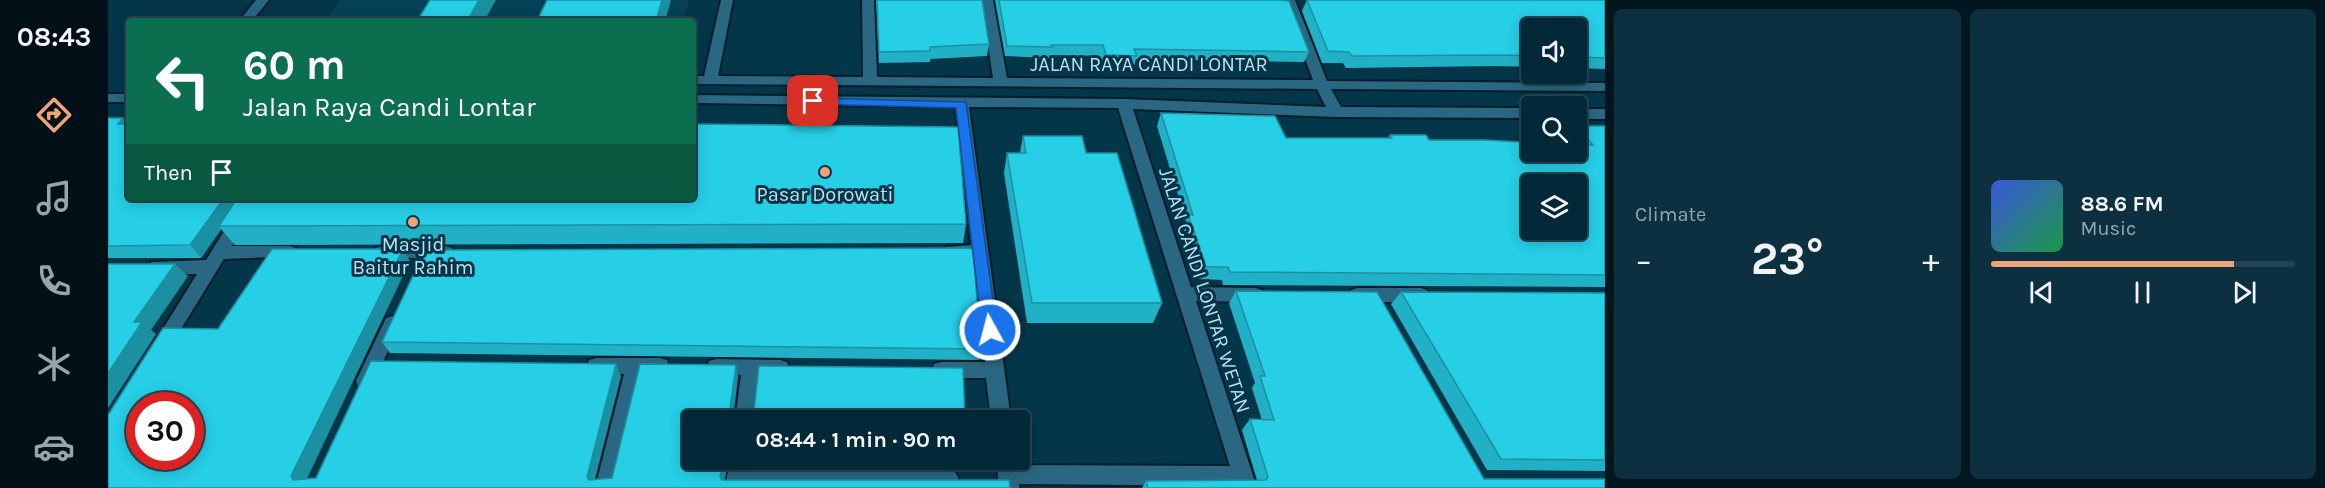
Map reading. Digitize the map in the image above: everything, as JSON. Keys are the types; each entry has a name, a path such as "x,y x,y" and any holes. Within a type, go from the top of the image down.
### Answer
{"street":[{"path":"248,18 263,0"},
{"path":"710,80 727,0"},
{"path":"860,102 864,82 868,0"},
{"path":"987,0 1001,82"},
{"path":"1288,0 1321,84 1336,112"},
{"name":"JALAN RAYA CANDI LONTAR","path":"696,80 1605,87"},
{"path":"767,100 770,81"},
{"path":"108,98 126,98"},
{"name":"JALAN RAYA CANDI LONTAR","path":"696,99 962,104 1124,104 1336,112 1521,113"},
{"path":"962,104 1000,410"},
{"name":"JALAN CANDI LONTAR WETAN","path":"1124,104 1245,482"},
{"path":"1587,114 1605,114"},
{"path":"151,362 251,201"},
{"path":"939,251 980,251"},
{"path":"141,267 302,252"},
{"path":"370,252 462,252"},
{"path":"417,272 426,252"},
{"path":"1185,294 1268,295"},
{"path":"1339,295 1443,295"},
{"path":"1374,295 1386,316"},
{"path":"358,394 402,303"},
{"path":"373,363 397,363"},
{"path":"575,365 797,368"},
{"path":"605,488 635,366"},
{"path":"746,410 751,367"},
{"path":"925,369 995,370"},
{"path":"737,475 980,481 1008,475 1245,482"}],"shaded area":[{"path":"341,0 689,0 684,18 327,18"}],"building":[{"path":"430,0 479,0 469,18 419,18"},
{"path":"547,0 662,0 657,18 538,18"},
{"path":"877,0 982,0 989,44 930,47 930,51 879,52"},
{"path":"999,0 1289,1 1309,52 1134,49 1137,56 1106,55 1103,45 1007,46"},
{"path":"1307,0 1605,0 1605,58 1587,57 1587,18 1521,18 1521,56 1352,56 1349,52 1328,51"},
{"path":"1161,113 1275,116 1286,138 1392,138 1390,135 1426,135 1429,140 1520,142 1521,162 1587,162 1587,145 1593,145 1587,138 1587,126 1605,126 1605,275 1230,272 1228,267 1206,267 1188,214 1193,215"},
{"path":"108,118 123,118 118,124 126,124 126,201 222,201 190,245 108,246"},
{"name":"Pasar Dorowati","path":"696,124 958,127 966,224 219,226 235,201 696,201"},
{"path":"1023,136 1082,136 1086,153 1117,153 1162,303 1032,303 1007,153 1026,153"},
{"path":"272,249 403,249 291,476 293,480 316,478 371,361 616,364 587,477 589,480 612,478 640,364 736,365 731,410 682,410 682,470 722,470 720,477 722,480 1009,480 1010,488 108,488 108,415 163,328 218,329"},
{"path":"973,249 981,349 382,342 425,250"},
{"path":"108,264 175,264 134,322 142,322 108,373"},
{"path":"1236,291 1377,292 1484,479 1605,479 1605,488 1148,488 1146,481 1266,480 1268,477 1250,419 1274,420 1260,376 1265,376"},
{"path":"1401,292 1605,293 1605,460 1501,459"},
{"path":"759,366 963,368 965,410 754,410"}],"place":[{"name":"Pasar Dorowati","path":"825,172"},
{"name":"Masjid Baitur Rahim","path":"413,222"}],"route":[{"path":"813,101 962,104 990,330"}]}
